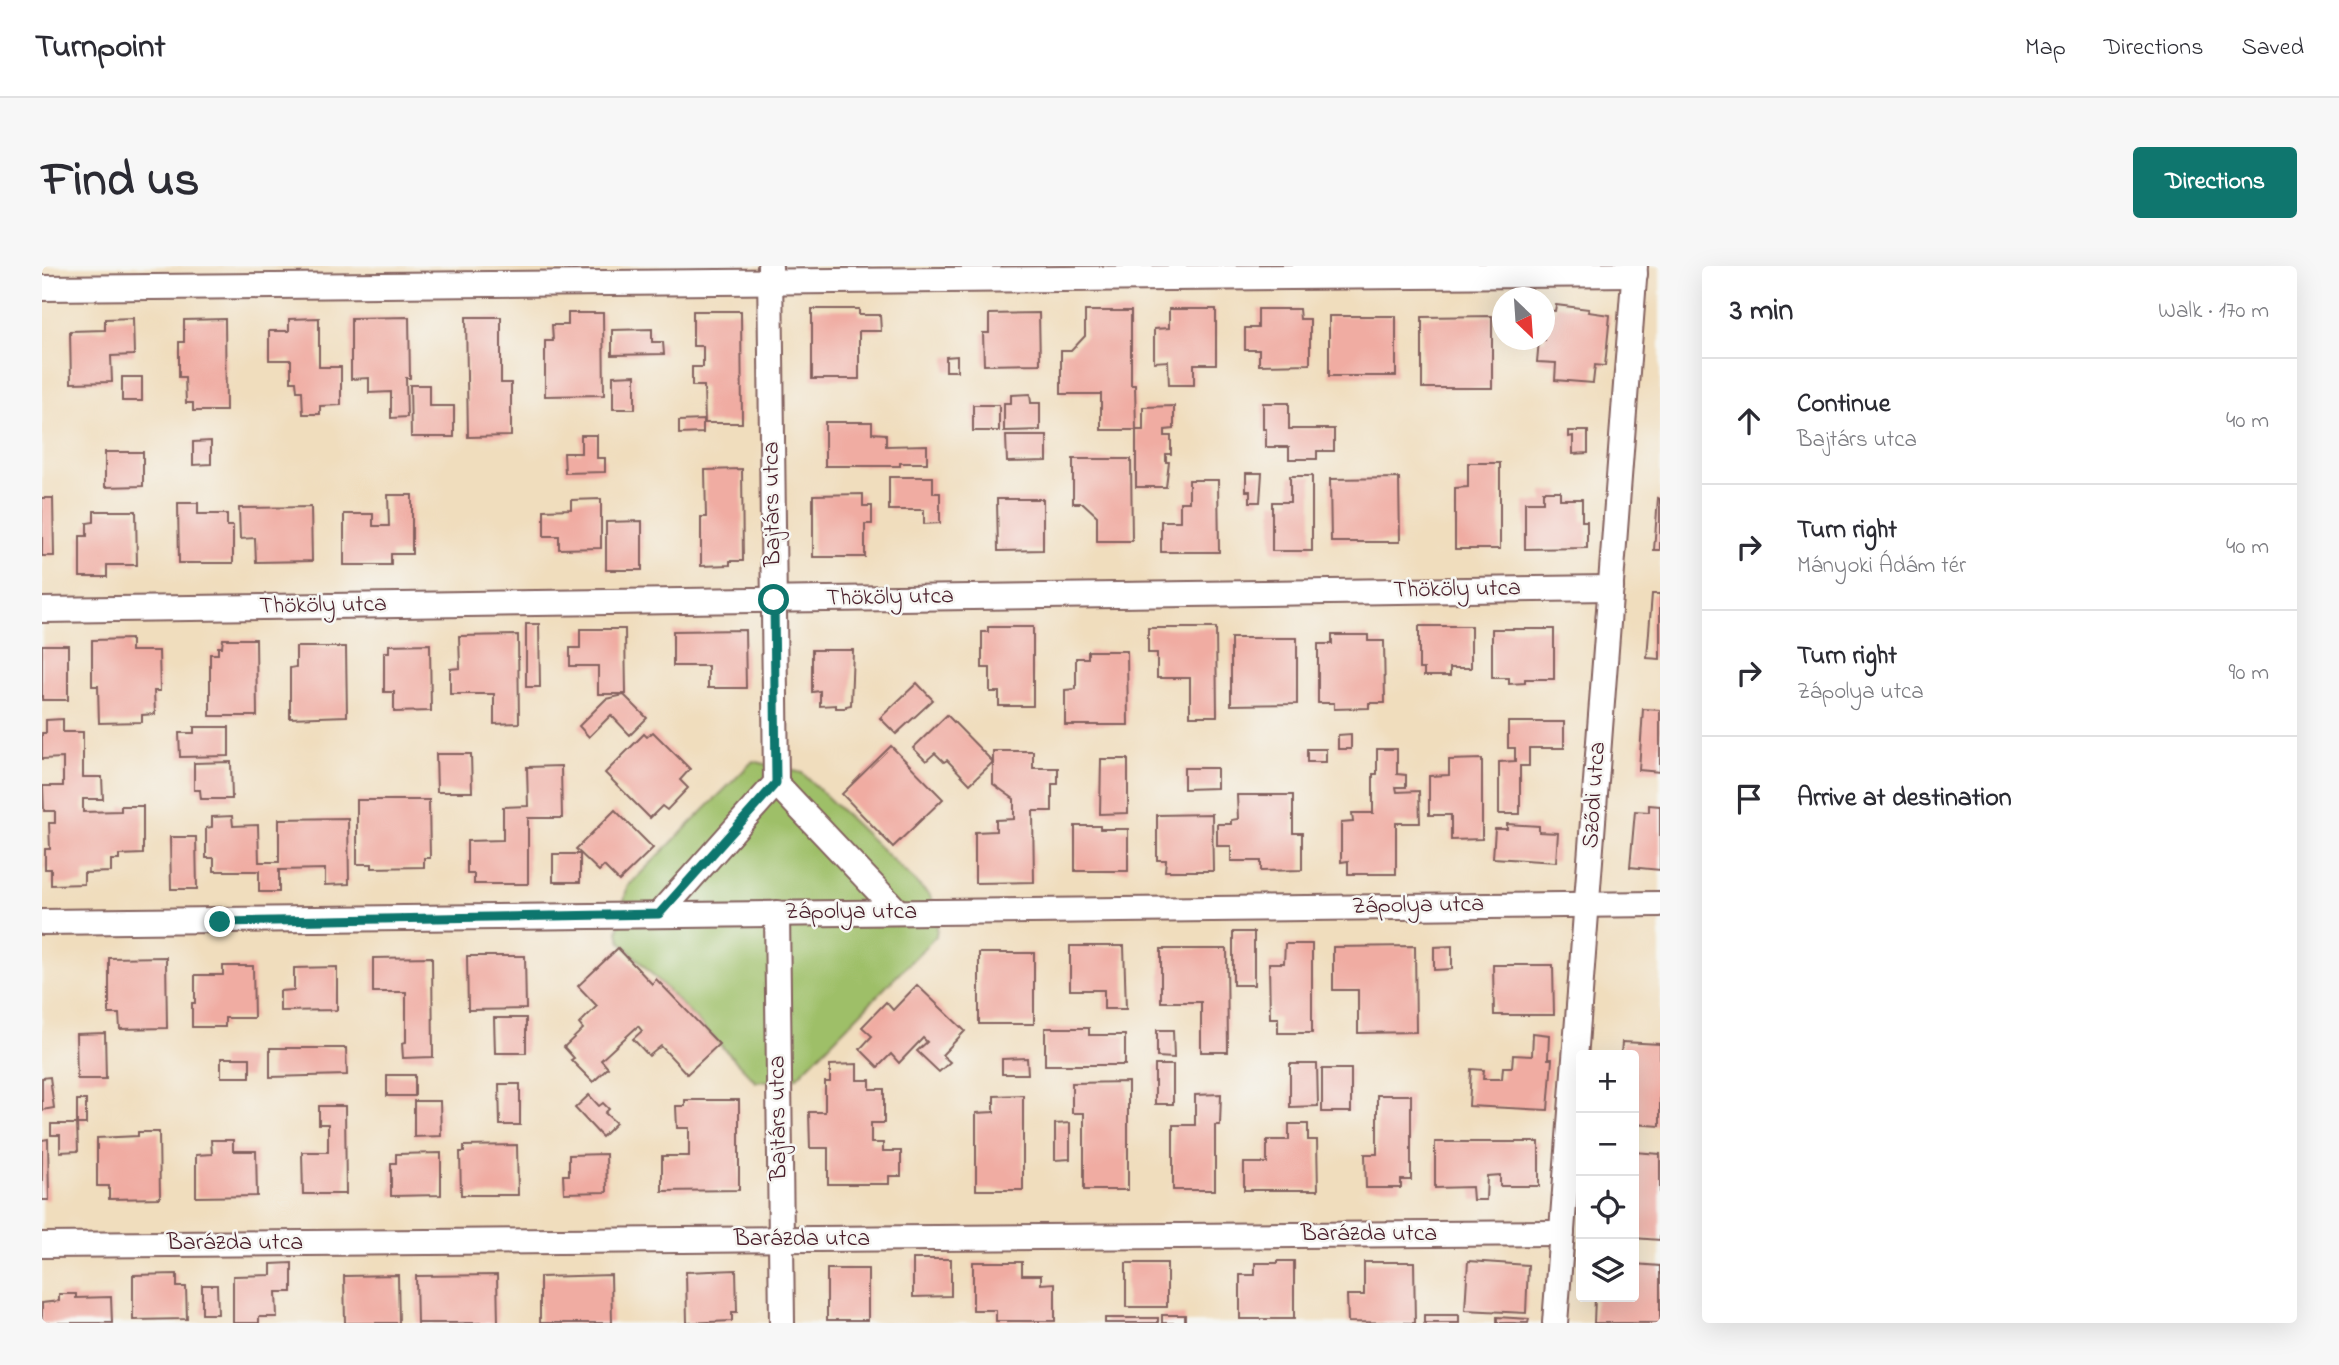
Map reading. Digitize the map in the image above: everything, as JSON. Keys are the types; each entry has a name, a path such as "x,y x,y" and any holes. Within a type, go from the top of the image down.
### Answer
{"street":[{"path":"42,288 770,274 1635,270"},
{"name":"Sződi utca","path":"1555,1323 1635,270"},
{"name":"Bajtárs utca","path":"770,274 776,783"},
{"name":"Thököly utca","path":"42,610 1611,588"},
{"path":"659,914 776,783 898,912"},
{"name":"Zápolya utca","path":"42,922 1660,904"},
{"name":"Bajtárs utca","path":"777,913 782,1323"},
{"name":"Barázda utca","path":"42,1245 1562,1233"}],"green space":[{"path":"753,761 802,773 930,896 938,916 936,936 797,1077 756,1082 621,942 618,932 627,887"}],"building":[{"path":"1556,305 1610,315 1605,366 1595,365 1593,383 1555,380 1556,363 1537,362 1538,350 1555,350"},
{"path":"812,309 859,309 859,315 880,315 881,331 859,331 859,379 812,379"},
{"path":"1169,309 1216,309 1216,364 1194,364 1194,385 1169,385 1168,361 1154,362 1154,329 1169,328"},
{"path":"1258,309 1299,309 1300,319 1310,319 1310,364 1259,365 1259,350 1245,350 1245,328 1258,328"},
{"path":"693,311 741,311 742,423 705,423 704,386 692,386 692,367 703,367 703,346 693,346"},
{"path":"1085,311 1131,311 1131,385 1135,385 1136,430 1101,430 1101,394 1061,394 1061,351 1071,351 1085,336"},
{"path":"568,313 603,313 604,395 545,396 545,341 553,341 552,325 568,325"},
{"path":"1039,313 1040,364 984,365 983,333 989,333 989,314"},
{"path":"1329,316 1396,316 1396,376 1329,376"},
{"path":"1492,316 1492,388 1422,388 1422,317"},
{"path":"409,317 410,378 406,378 407,417 391,418 391,392 369,393 369,378 351,379 351,318"},
{"path":"466,317 501,317 501,383 511,383 511,436 468,437"},
{"path":"133,318 134,355 111,356 112,382 71,383 70,331 105,330 105,319"},
{"path":"319,318 319,367 341,367 341,405 320,406 320,414 303,414 302,391 297,391 296,381 291,381 291,360 269,360 269,331 289,331 289,319"},
{"path":"225,319 226,411 193,411 193,403 186,403 185,377 179,377 179,342 184,342 184,320"},
{"path":"652,329 652,342 663,342 664,354 612,355 612,330"},
{"path":"957,356 957,371 946,371 946,357"},
{"path":"635,375 635,409 613,409 613,376"},
{"path":"122,377 142,377 142,401 122,401"},
{"path":"410,385 429,385 429,406 454,406 454,437 411,437"},
{"path":"1030,394 1031,403 1040,403 1040,430 1004,431 1004,403 1011,403 1011,395"},
{"path":"1263,403 1289,403 1289,429 1334,429 1334,451 1317,451 1317,459 1289,459 1289,447 1266,447"},
{"path":"973,405 999,405 999,431 973,431"},
{"path":"1174,406 1174,429 1165,430 1165,436 1171,436 1171,454 1166,454 1166,462 1169,462 1166,487 1136,487 1136,430 1143,430 1143,407"},
{"path":"703,420 703,433 679,434 679,421"},
{"path":"825,422 872,422 872,433 886,434 886,446 927,445 927,463 900,463 900,466 825,466"},
{"path":"1569,431 1588,431 1588,453 1573,454 1573,436 1569,437"},
{"path":"581,435 597,435 597,458 605,458 605,472 565,473 564,453 581,453"},
{"path":"1006,436 1047,436 1047,461 1007,462"},
{"path":"211,441 211,464 193,465 193,442"},
{"path":"105,452 143,452 143,486 105,487"},
{"path":"1073,459 1131,459 1132,541 1097,541 1097,516 1083,503 1073,503"},
{"path":"1468,463 1500,463 1500,549 1455,549 1455,488 1468,487"},
{"path":"742,469 743,561 730,561 730,565 701,566 701,517 706,517 705,470"},
{"path":"1246,473 1262,473 1260,502 1250,502 1250,491 1246,491"},
{"path":"1290,476 1312,476 1312,551 1272,551 1272,502 1290,502"},
{"path":"889,477 933,477 933,493 940,493 940,523 924,524 924,510 889,510"},
{"path":"1399,478 1400,542 1331,542 1330,479"},
{"path":"1189,480 1218,480 1219,552 1161,552 1161,521 1180,521 1180,502 1189,502"},
{"path":"1543,491 1560,491 1560,499 1582,499 1582,521 1587,521 1587,548 1525,549 1525,502 1543,502"},
{"path":"863,494 863,506 872,506 872,524 865,524 865,557 813,557 813,495"},
{"path":"388,495 412,495 412,554 391,554 391,565 344,565 344,514 373,514 373,526 389,526"},
{"path":"42,498 53,498 54,556 42,556"},
{"path":"1658,498 1660,550 1654,550"},
{"path":"601,499 601,548 559,549 559,536 544,536 544,510 571,509 571,500"},
{"path":"997,499 1043,499 1043,550 998,551"},
{"path":"178,503 198,503 198,514 227,514 227,526 233,526 233,563 179,563"},
{"path":"311,507 312,561 256,562 255,538 240,539 239,508"},
{"path":"94,511 136,511 137,565 107,565 107,577 80,577 80,536 87,536 87,523 94,522"},
{"path":"642,521 642,570 606,570 606,522"},
{"path":"1652,594 1660,594 1660,659 1647,658"},
{"path":"526,624 539,624 540,687 526,687"},
{"path":"1419,626 1471,626 1471,668 1450,668 1450,676 1424,676 1424,669 1419,669"},
{"path":"988,627 1033,627 1033,706 999,706 999,692 990,692 990,668 982,668 982,632 988,632"},
{"path":"1148,628 1216,628 1217,716 1190,716 1190,678 1157,678 1157,653 1148,653"},
{"path":"580,629 625,629 626,694 598,694 598,666 570,666 570,648 580,648"},
{"path":"1492,629 1554,629 1554,679 1525,679 1525,683 1509,684 1509,678 1492,678"},
{"path":"745,630 746,688 708,688 708,666 673,666 673,631"},
{"path":"518,635 519,723 494,724 494,694 450,694 450,669 460,668 459,636"},
{"path":"1332,635 1368,635 1368,641 1384,641 1385,703 1369,703 1369,708 1334,709 1334,703 1318,703 1318,644 1332,644"},
{"path":"1231,638 1297,638 1297,704 1231,705"},
{"path":"131,639 131,651 159,651 160,691 154,691 155,714 142,715 142,722 99,723 98,686 92,686 92,640"},
{"path":"223,639 256,639 257,716 210,716 210,654 218,654 218,647 222,647"},
{"path":"430,644 431,711 394,712 394,692 384,692 384,652 389,652 389,645"},
{"path":"42,645 68,645 68,700 42,700"},
{"path":"296,647 346,647 347,716 290,718 290,668 296,667"},
{"path":"812,650 853,650 851,705 846,708 836,708 836,705 820,706 820,691 812,692"},
{"path":"1088,651 1127,651 1128,725 1065,725 1065,690 1076,689 1076,658 1088,658"},
{"path":"917,683 933,700 896,734 880,718"},
{"path":"624,695 647,718 630,735 611,715 589,737 579,726 606,699"},
{"path":"1643,709 1660,710 1660,772 1639,770"},
{"path":"947,715 993,762 970,784 947,760 944,762 935,753 926,761 913,748"},
{"path":"63,719 63,732 83,732 83,777 102,777 103,799 83,799 83,812 121,811 121,806 143,806 143,854 119,855 119,860 111,860 111,872 84,873 84,884 51,885 51,869 45,869 45,849 50,849 49,823 55,823 55,811 44,811 43,786 63,786 63,758 42,759 42,733 46,733 46,720"},
{"path":"1508,722 1564,722 1564,748 1529,748 1529,766 1520,766 1520,814 1499,814 1499,762 1515,761 1515,748 1508,748"},
{"path":"194,727 229,727 229,756 180,757 179,733 194,733"},
{"path":"653,732 690,769 680,780 688,788 667,810 662,806 650,818 605,773 644,734 647,737"},
{"path":"1351,734 1351,749 1338,749 1338,735"},
{"path":"891,746 943,799 893,847 842,794"},
{"path":"1307,749 1326,749 1326,762 1307,762"},
{"path":"1377,749 1397,749 1397,774 1406,775 1406,787 1396,787 1397,792 1419,791 1420,823 1396,823 1396,874 1348,874 1348,861 1341,862 1341,823 1353,822 1352,813 1373,813 1373,774 1377,774"},
{"path":"993,751 1033,751 1033,768 1058,768 1058,784 1052,784 1052,811 1033,811 1034,882 975,883 975,832 996,831 996,820 1014,819 1014,799 993,784"},
{"path":"436,754 471,754 472,792 437,792"},
{"path":"1101,759 1128,759 1128,813 1100,814"},
{"path":"1482,759 1482,839 1451,840 1451,815 1429,815 1429,776 1449,775 1449,760"},
{"path":"231,762 232,799 201,799 200,790 194,790 194,763"},
{"path":"561,766 562,818 528,818 528,884 474,884 474,874 467,874 467,841 503,840 503,807 528,806 527,767"},
{"path":"1184,768 1217,768 1217,788 1184,789"},
{"path":"1237,795 1293,795 1293,833 1302,833 1302,870 1261,871 1261,861 1231,861 1231,846 1217,846 1217,824 1231,824 1231,820 1238,819"},
{"path":"357,800 429,800 430,858 424,858 424,867 372,868 372,864 357,864"},
{"path":"1649,805 1660,806 1660,870 1630,867 1635,811 1649,812"},
{"path":"615,810 653,848 619,881 604,866 599,871 576,849"},
{"path":"1212,814 1213,871 1165,871 1166,860 1157,860 1157,815"},
{"path":"232,816 233,826 258,825 259,862 279,862 279,819 348,818 349,884 325,885 325,869 279,870 279,892 259,892 259,871 214,871 214,858 206,858 206,828 212,827 212,817"},
{"path":"1507,824 1539,826 1539,832 1558,833 1556,862 1493,858 1495,829 1507,829"},
{"path":"1075,826 1128,829 1128,871 1075,871"},
{"path":"170,837 196,837 197,889 171,889"},
{"path":"553,854 580,854 580,882 553,882"},
{"path":"1233,932 1254,932 1254,985 1233,985"},
{"path":"1285,944 1312,944 1312,1033 1278,1033 1278,1018 1270,1018 1269,963 1284,963"},
{"path":"1070,946 1124,946 1126,1009 1104,1009 1104,990 1070,990"},
{"path":"1415,946 1416,1032 1358,1033 1358,990 1333,990 1333,947"},
{"path":"1452,946 1452,969 1434,970 1434,947"},
{"path":"618,948 652,984 656,979 719,1044 687,1074 661,1046 649,1056 633,1039 642,1031 638,1026 601,1060 608,1068 593,1082 571,1060 574,1058 564,1047 583,1029 579,1024 597,1006 578,986"},
{"path":"1161,949 1227,949 1228,1052 1201,1052 1201,1002 1161,1002"},
{"path":"979,953 1034,953 1034,1024 979,1024"},
{"path":"467,956 525,956 526,1009 468,1010"},
{"path":"166,957 167,1028 120,1029 119,1014 109,1014 109,958"},
{"path":"432,957 433,1057 403,1058 402,1043 406,1042 406,992 373,992 373,958"},
{"path":"1493,965 1553,965 1554,1015 1494,1015"},
{"path":"223,966 253,966 254,1018 225,1018 225,1027 192,1027 195,975 223,975"},
{"path":"337,967 337,1010 280,1011 280,991 294,990 294,968"},
{"path":"917,985 965,1031 942,1055 950,1062 939,1072 917,1051 927,1042 923,1038 899,1063 891,1054 878,1067 860,1049 872,1036 862,1027 886,1002 893,1010"},
{"path":"494,1018 526,1018 526,1053 495,1053"},
{"path":"1045,1028 1089,1028 1089,1035 1125,1035 1125,1065 1045,1065"},
{"path":"1157,1030 1173,1030 1174,1058 1157,1057"},
{"path":"105,1033 106,1079 77,1079 76,1034"},
{"path":"1533,1033 1549,1035 1548,1059 1552,1059 1548,1110 1469,1106 1471,1069 1484,1070 1483,1079 1502,1079 1503,1067 1512,1067 1513,1055 1532,1056"},
{"path":"1622,1042 1660,1044 1660,1126 1639,1124 1639,1050 1621,1050"},
{"path":"270,1048 346,1048 347,1075 270,1077"},
{"path":"221,1058 250,1058 250,1077 221,1077"},
{"path":"1027,1058 1028,1074 1002,1074 1002,1059"},
{"path":"857,1064 857,1080 870,1080 870,1089 884,1089 884,1123 871,1123 871,1143 883,1143 883,1151 901,1151 901,1176 889,1176 889,1184 828,1184 828,1148 810,1148 809,1112 825,1112 825,1082 830,1082 830,1065"},
{"path":"1290,1064 1317,1064 1318,1106 1290,1107"},
{"path":"1155,1065 1173,1065 1173,1104 1155,1104"},
{"path":"1322,1069 1351,1069 1351,1112 1322,1112"},
{"path":"387,1075 415,1075 415,1096 387,1096"},
{"path":"50,1077 54,1108 42,1110 42,1078"},
{"path":"1128,1082 1128,1190 1084,1190 1084,1113 1072,1113 1072,1083"},
{"path":"499,1084 520,1084 520,1125 500,1125"},
{"path":"1221,1094 1220,1125 1215,1125 1215,1190 1173,1190 1173,1125 1195,1125 1195,1095"},
{"path":"589,1095 599,1106 603,1103 609,1109 605,1113 616,1123 602,1137 575,1108"},
{"path":"1023,1095 1023,1190 976,1190 976,1113 994,1112 994,1096"},
{"path":"1377,1095 1411,1095 1411,1180 1401,1180 1401,1188 1366,1188 1365,1154 1377,1154"},
{"path":"77,1100 86,1100 86,1124 77,1124"},
{"path":"685,1100 739,1100 739,1190 662,1191 662,1156 689,1156 689,1128 677,1128 676,1106 685,1106"},
{"path":"414,1101 440,1101 441,1136 414,1137"},
{"path":"319,1106 345,1106 346,1194 303,1194 302,1152 328,1152 328,1124 319,1124"},
{"path":"1070,1123 1070,1159 1055,1160 1055,1124"},
{"path":"51,1124 77,1124 78,1151 60,1152 60,1135 51,1135"},
{"path":"1289,1124 1308,1124 1308,1140 1317,1140 1318,1190 1244,1190 1244,1163 1267,1163 1267,1140 1289,1140"},
{"path":"138,1132 159,1132 160,1198 109,1199 109,1186 97,1186 97,1138 138,1136"},
{"path":"48,1139 49,1200 42,1200 42,1140"},
{"path":"211,1140 233,1140 233,1151 256,1151 257,1196 196,1197 196,1155 212,1154"},
{"path":"1435,1142 1539,1142 1539,1186 1500,1186 1500,1175 1487,1176 1486,1200 1473,1200 1472,1187 1435,1188"},
{"path":"517,1145 518,1195 461,1195 460,1152 464,1152 464,1146"},
{"path":"1639,1152 1660,1154 1660,1240 1639,1238"},
{"path":"441,1153 441,1195 391,1196 391,1163 396,1163 396,1154"},
{"path":"606,1154 607,1192 564,1193 563,1175 569,1175 569,1155"},
{"path":"913,1259 951,1259 951,1296 913,1297"},
{"path":"1294,1261 1294,1319 1240,1319 1240,1275 1255,1275 1255,1263"},
{"path":"1468,1261 1528,1265 1526,1313 1465,1310"},
{"path":"973,1262 1022,1262 1022,1275 1041,1275 1041,1284 1055,1283 1055,1321 996,1321 996,1310 973,1310"},
{"path":"1364,1262 1414,1262 1415,1323 1348,1322 1347,1295 1364,1295"},
{"path":"292,1263 292,1292 276,1292 277,1317 259,1317 259,1323 233,1323 233,1276 271,1275 271,1264"},
{"path":"1126,1263 1167,1263 1167,1307 1126,1307"},
{"path":"1639,1264 1660,1266 1660,1323 1594,1323 1595,1302 1639,1302"},
{"path":"827,1269 868,1269 868,1320 827,1320"},
{"path":"736,1270 737,1312 732,1312 732,1321 687,1323 686,1272"},
{"path":"177,1274 177,1287 186,1287 187,1319 133,1320 133,1275"},
{"path":"398,1275 399,1323 345,1323 344,1276"},
{"path":"497,1275 498,1323 417,1323 416,1276"},
{"path":"611,1275 612,1323 540,1323 540,1277"},
{"path":"202,1285 217,1285 218,1314 202,1314"},
{"path":"59,1294 76,1294 76,1298 111,1297 112,1323 42,1323 42,1303 59,1301"},
{"path":"1162,1315 1185,1315 1185,1323 1162,1323"},
{"path":"1424,1315 1459,1315 1459,1323 1424,1323"},
{"path":"1497,1317 1529,1319 1528,1323 1497,1323"},
{"path":"1105,1318 1158,1318 1158,1323 1105,1323"}],"route":[{"path":"220,922 659,914 776,783 774,600"}]}
